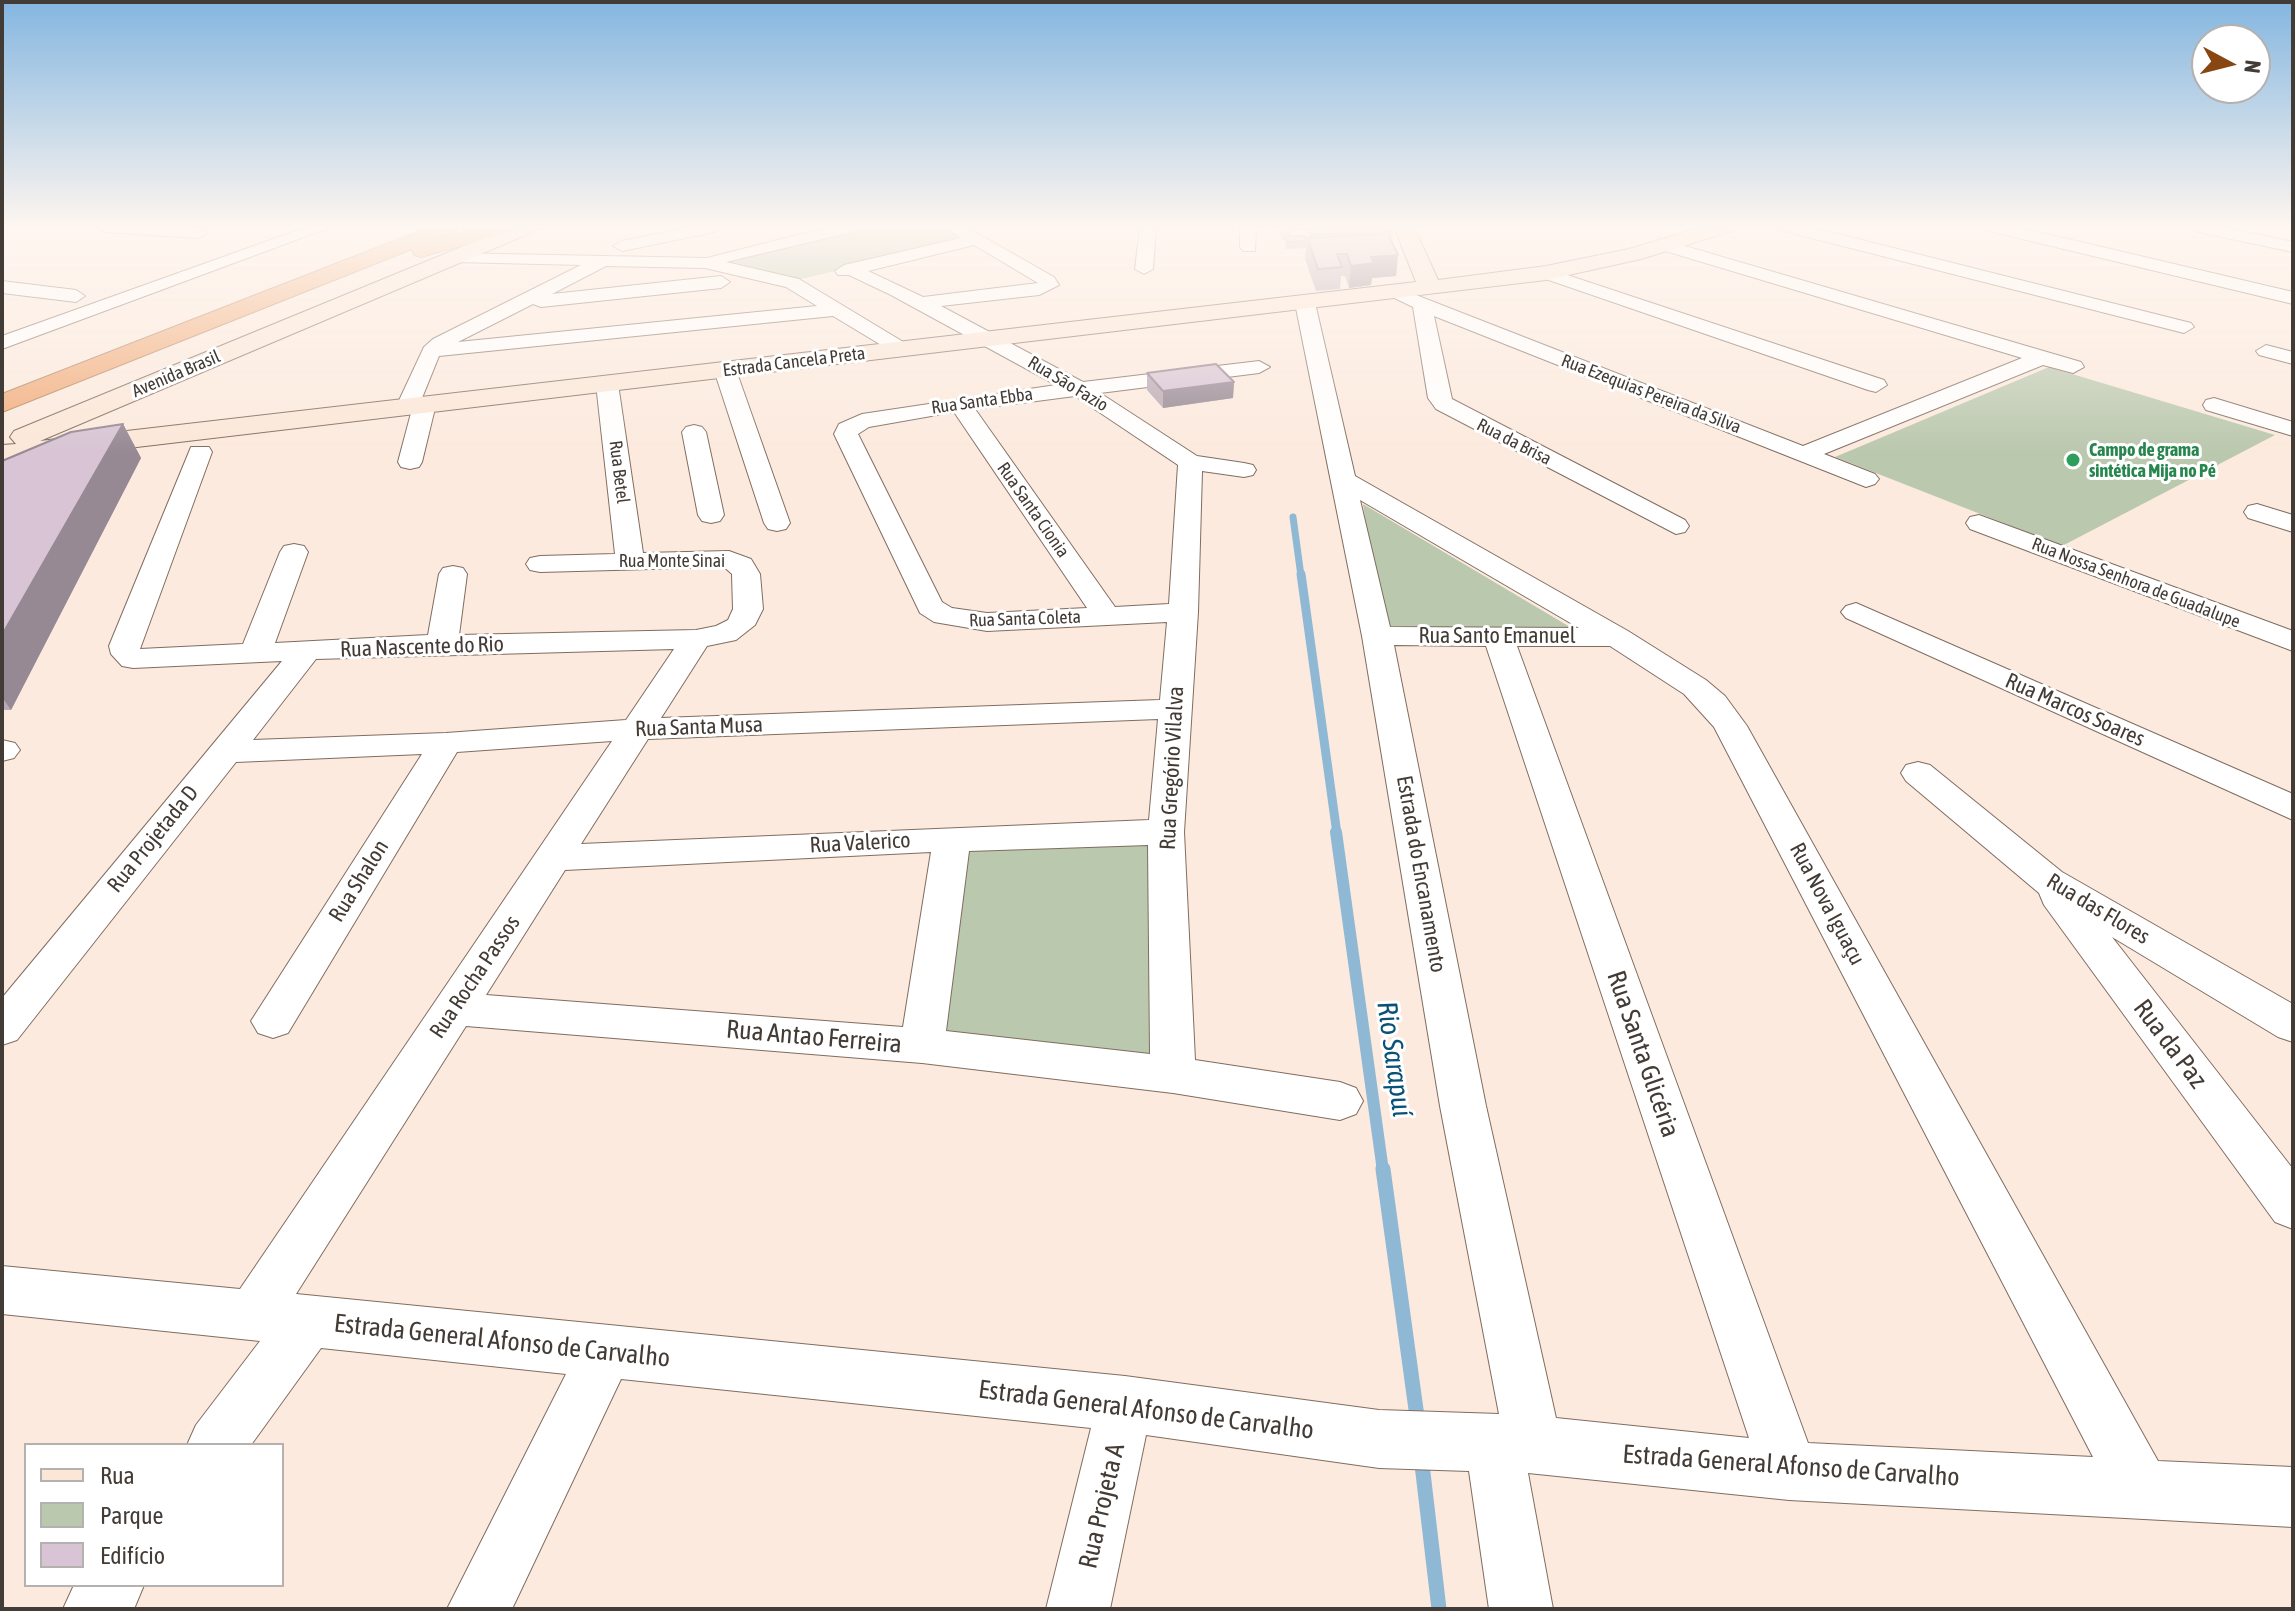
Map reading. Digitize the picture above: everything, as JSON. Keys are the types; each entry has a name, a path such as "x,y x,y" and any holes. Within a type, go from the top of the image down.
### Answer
{"highway":[{"path":"2,384 214,302"},
{"name":"Avenida Brasil","path":"2,404 260,302"},
{"path":"51,358 107,343"}],"street":[{"path":"2,343 115,302"},
{"name":"Avenida Brasil","path":"2,447 347,302"},
{"path":"410,462 416,406 431,351 453,335 520,302"},
{"path":"516,304 533,302"},
{"path":"823,302 903,350"},
{"path":"922,303 929,302"},
{"name":"Estrada Cancela Preta","path":"2,454 1311,302"},
{"name":"Rua da Brisa","path":"1427,302 1439,398 1444,404 1676,526"},
{"name":"Rua Ezequias Pereira da Silva","path":"1441,302 1866,479"},
{"path":"1632,302 1876,385"},
{"path":"1855,302 2073,367"},
{"path":"2086,302 2184,327"},
{"name":"Rua São Fazio","path":"922,303 1077,388 1190,462 1244,470"},
{"name":"Estrada do Encanamento","path":"1305,303 1377,636 1463,1106 1497,1443 1521,1609"},
{"path":"431,351 835,310"},
{"path":"2266,351 2293,358"},
{"path":"1803,454 2041,358"},
{"name":"Rua Santa Ebba","path":"851,425 960,404 1259,367"},
{"path":"725,370 777,523"},
{"name":"Rua Betel","path":"607,384 630,560"},
{"name":"Rua Santa Cionia","path":"960,404 1107,616"},
{"path":"2214,405 2293,429"},
{"name":"Rua Santa Coleta","path":"851,425 846,434 930,607 944,616 962,621 987,622 1183,612"},
{"path":"694,432 711,515"},
{"name":"Rua Nascente do Rio","path":"200,452 124,646 126,654 147,660 442,644 696,639"},
{"path":"700,464 754,457"},
{"name":"Rua Gregório Vilalva","path":"1173,1075 1166,832 1183,612 1190,462"},
{"name":"Rua Nova Iguaçu","path":"1344,480 1617,637 1695,687 1713,703 1730,726 2168,1489"},
{"path":"2257,512 2293,524"},
{"name":"Rua Nossa Senhora de Guadalupe","path":"1979,523 2293,642"},
{"path":"255,654 294,552"},
{"name":"Rua Monte Sinai","path":"540,564 713,558 729,559 741,565 746,574 748,609 740,625 725,634 696,639"},
{"path":"442,644 453,574"},
{"name":"Rua Marcos Soares","path":"1856,612 2293,808"},
{"name":"Rua Santo Emanuel","path":"1377,636 1617,637"},
{"name":"Rua Santa Glicéria","path":"1498,636 1789,1471"},
{"name":"Rua Rocha Passos","path":"253,1315 696,639"},
{"name":"Rua Projetada D","path":"2,1028 306,652"},
{"name":"Rua Santa Musa","path":"223,752 446,743 637,729 1174,709"},
{"name":"Rua Shalon","path":"273,1021 446,743"},
{"name":"Rua das Flores","path":"1918,773 2048,881 2293,1025"},
{"name":"Rua Valerico","path":"554,858 1166,832"},
{"path":"922,1046 952,839"},
{"name":"Rua da Paz","path":"2048,881 2293,1207"},
{"name":"Rua Antao Ferreira","path":"454,1009 922,1046 1173,1075 1340,1101"},
{"name":"Estrada General Afonso de Carvalho","path":"2,1290 1125,1404 1379,1439 1497,1443 1789,1471 2293,1497"},
{"path":"217,1443 308,1321"},
{"path":"479,1609 606,1352"},
{"name":"Rua Projeta A","path":"1078,1609 1125,1404"},
{"path":"95,1609 112,1587"}],"green space":[{"path":"2049,367 2275,435 2062,546 1835,457"},
{"path":"1363,504 1575,630 1380,626"},
{"path":"1166,832 1173,1075 922,1046 952,839"}],"building":[{"path":"1216,364 1234,382 1163,391 1147,373"},
{"path":"123,424 2,635 2,461 71,432"}],"waterway":[{"name":"Rio Sarapuí","path":"1293,517 1301,576"},
{"name":"Rio Sarapuí","path":"1301,574 1337,834"},
{"name":"Rio Sarapuí","path":"1336,832 1383,1171"},
{"name":"Rio Sarapuí","path":"1383,1169 1418,1424"},
{"name":"Rio Sarapuí","path":"1421,1456 1439,1609"}],"place":[{"name":"Campo de grama sintética Mija no Pé","path":"2073,460"}]}
